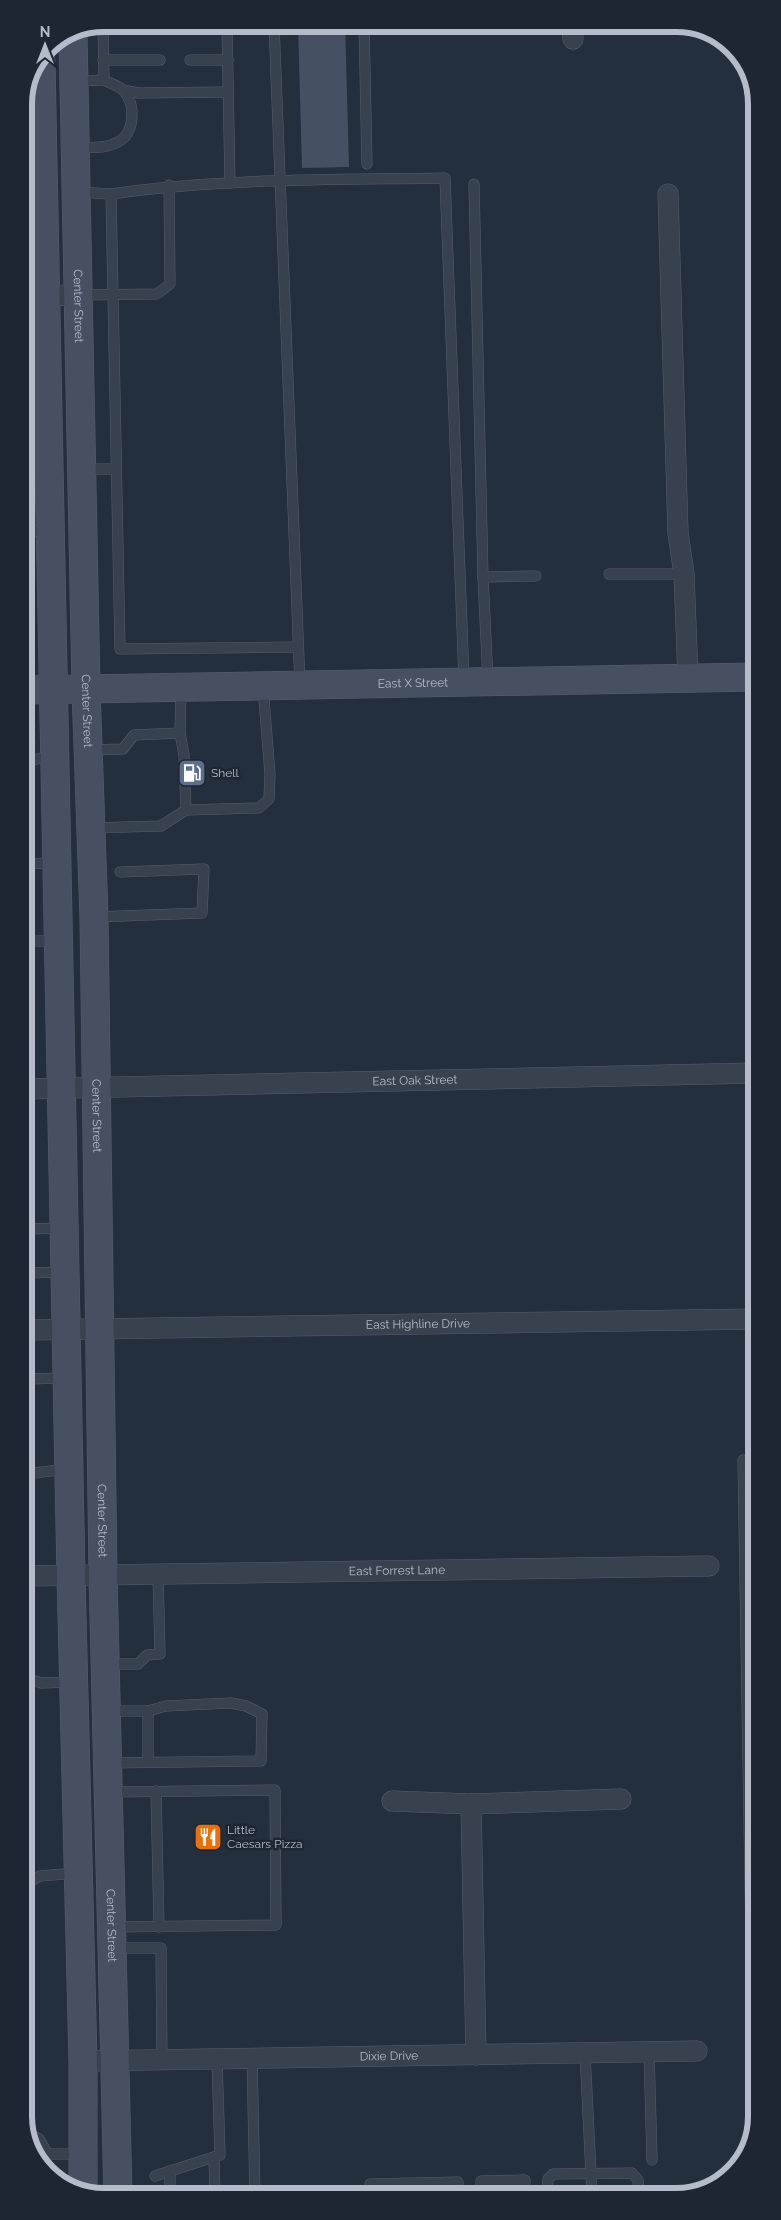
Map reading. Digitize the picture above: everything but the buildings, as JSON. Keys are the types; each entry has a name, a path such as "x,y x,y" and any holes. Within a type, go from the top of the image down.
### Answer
{"main road":[{"name":"Center Street","path":"73,40 82,469 70,689 54,755 58,941 77,1088 87,1575 73,1682 83,2061 84,2184"},
{"name":"Center Street","path":"40,73 33,154 38,531 70,689 88,750 94,917 64,1228 65,1272 82,1329 67,1378 68,1469 87,1575 106,1664 118,2187"},
{"name":"East X Street","path":"33,690 748,677"},
{"path":"78,1873 110,1873"}],"street":[{"path":"668,194 678,533 684,574 688,678"},
{"path":"35,296 79,295"},
{"name":"East Oak Street","path":"33,1089 748,1073"},
{"name":"East Highline Drive","path":"32,1330 748,1319"},
{"name":"East Forrest Lane","path":"32,1576 709,1566"},
{"path":"392,1800 471,1804 621,1799"},
{"path":"471,1804 476,2055"},
{"name":"Dixie Drive","path":"83,2061 697,2051"}],"lane":[{"path":"103,32 104,80"},
{"path":"227,32 230,183"},
{"path":"274,32 300,685"},
{"path":"364,32 368,164"},
{"path":"103,60 160,60"},
{"path":"190,60 228,60"},
{"path":"74,81 104,80 123,90 138,93 228,92"},
{"path":"76,148 108,147 120,142 129,134 132,114 130,103 123,90"},
{"path":"77,192 110,194 169,185 445,178 476,682"},
{"path":"474,184 483,577 476,682"},
{"path":"79,295 157,294 170,284 169,185"},
{"path":"110,194 120,649 298,647"},
{"path":"82,469 116,469"},
{"path":"609,574 684,574"},
{"path":"483,577 536,576"},
{"path":"90,828 161,826 186,810 259,808 269,799 270,774 263,686"},
{"path":"182,687 180,733 184,755 186,810"},
{"path":"88,750 123,749 134,735 180,733"},
{"path":"33,760 54,755"},
{"path":"33,863 56,864"},
{"path":"94,917 202,913 204,869 120,872"},
{"path":"33,941 58,941"},
{"path":"32,1229 64,1228"},
{"path":"32,1273 65,1272"},
{"path":"32,1379 67,1378"},
{"path":"742,1460 748,1585"},
{"path":"32,1473 68,1469"},
{"path":"106,1664 138,1664 147,1656 160,1654 158,1574"},
{"path":"32,1680 41,1683 73,1682"},
{"path":"107,1711 148,1711 166,1706 231,1703 246,1706 262,1714 261,1761 108,1763"},
{"path":"148,1711 148,1762"},
{"path":"109,1792 275,1790 276,1926 158,1927 112,1938"},
{"path":"156,1791 158,1927"},
{"path":"32,1881 40,1876 78,1873"},
{"path":"112,1938 161,1948 162,2060"},
{"path":"649,2051 652,2160"},
{"path":"585,2052 592,2188"},
{"path":"252,2058 255,2187"},
{"path":"155,2176 220,2155 217,2059"},
{"path":"36,2138 39,2139 44,2155"},
{"path":"46,2157 83,2154"},
{"path":"214,2156 215,2187"},
{"path":"170,2171 170,2187"},
{"path":"547,2188 548,2179 553,2174 632,2173 638,2180 638,2188"},
{"path":"481,2188 481,2181 524,2180 525,2188"},
{"path":"370,2187 370,2184 458,2182 458,2188"}],"place":[{"name":"Shell","path":"192,773"},
{"name":"Little Caesars Pizza","path":"208,1837"}]}
